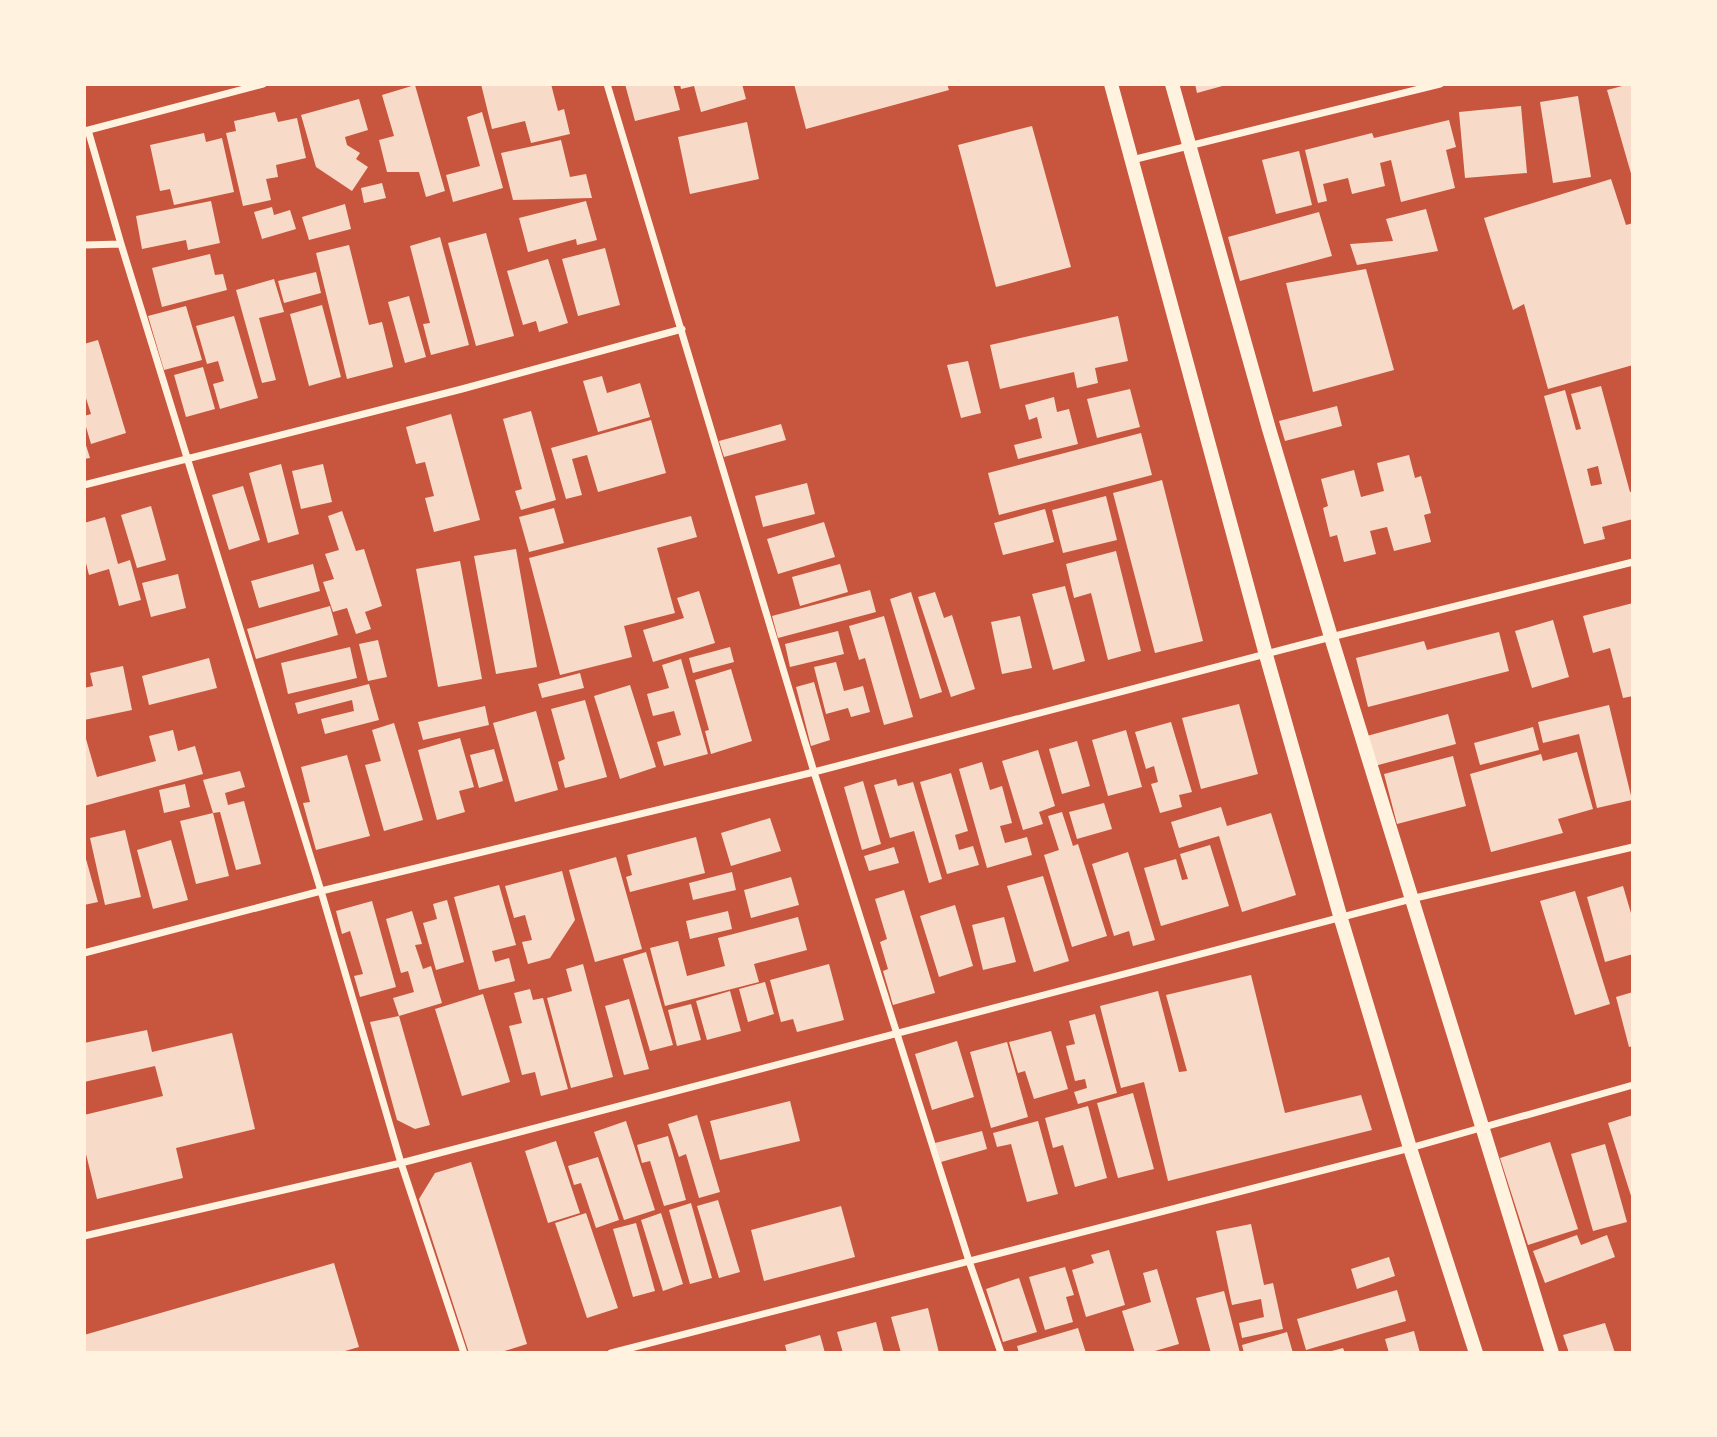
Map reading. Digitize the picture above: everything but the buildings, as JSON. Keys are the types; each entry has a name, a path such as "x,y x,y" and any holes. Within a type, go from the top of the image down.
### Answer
{"main road":[{"path":"1111,84 1266,655 1410,1148 1476,1353"},
{"path":"1172,84 1269,429 1331,637 1552,1353"}],"street":[{"path":"262,84 86,131 321,891 401,1163 464,1353"},
{"path":"607,84 814,772 969,1261 1001,1353"},
{"path":"1132,160 1440,84"},
{"path":"84,245 121,244"},
{"path":"84,485 462,389 682,329"},
{"path":"84,953 321,891 814,772 1331,637 1633,562"},
{"path":"84,1236 401,1163 1342,919 1410,899 1633,847"},
{"path":"611,1353 1410,1148 1633,1085"}]}
